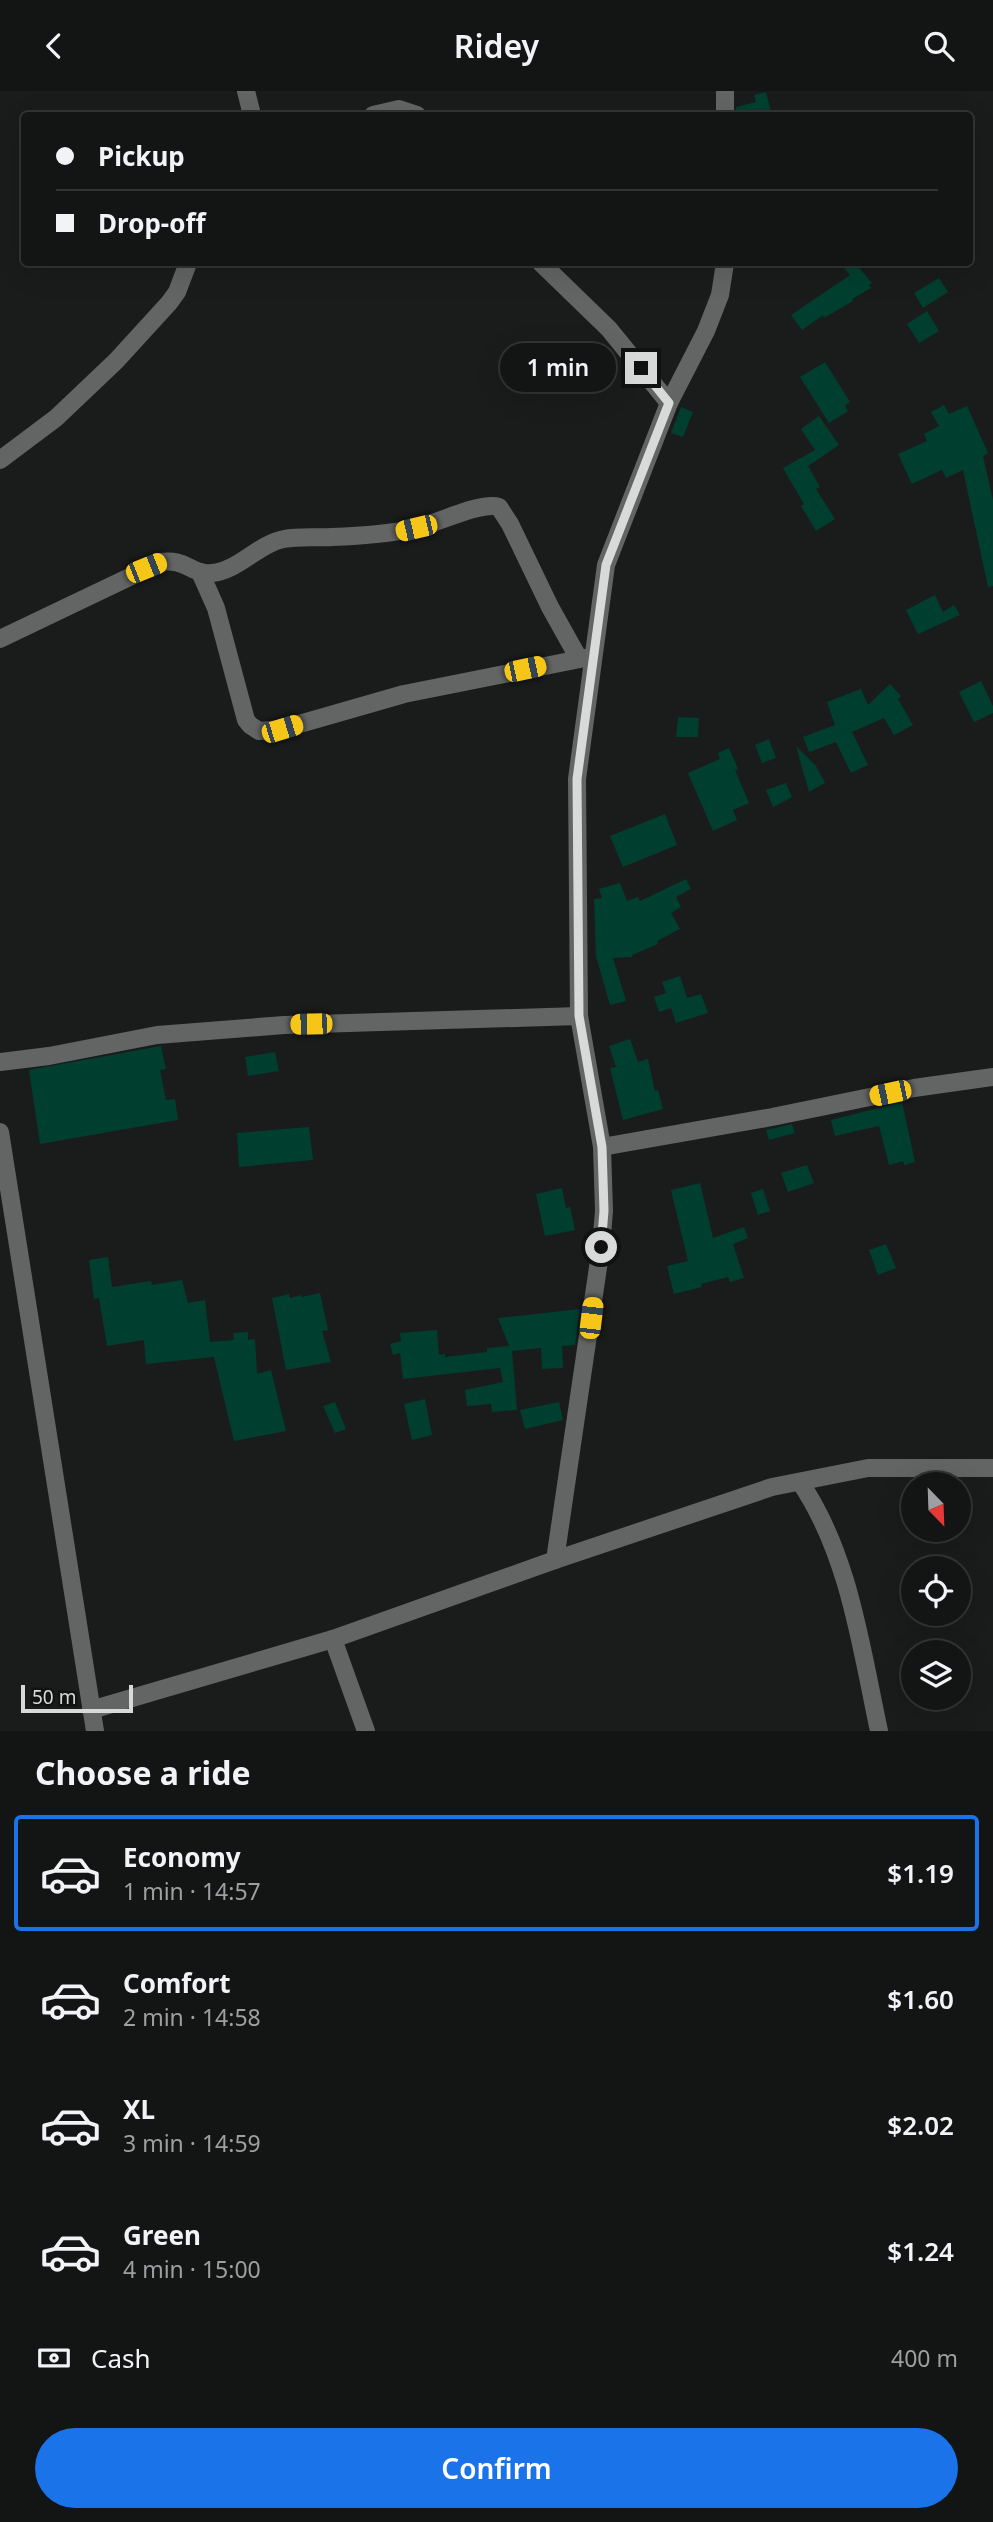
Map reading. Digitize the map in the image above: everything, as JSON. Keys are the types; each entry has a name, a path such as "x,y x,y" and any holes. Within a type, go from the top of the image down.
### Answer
{"street":[{"path":"246,91 251,112"},
{"path":"725,91 725,112"},
{"path":"386,112 399,109 408,112"},
{"path":"0,460 56,418 116,361 169,303 177,292 187,266"},
{"path":"544,266 609,329 669,403"},
{"path":"555,1560 604,1211 602,1147 579,1016 577,779 586,658 606,565 669,403 706,331 720,295 725,266"},
{"path":"0,639 161,562 179,561 200,572 212,573 286,539 399,532 439,522 479,506 494,505 503,512 510,524 550,607 586,658"},
{"path":"200,572 216,608 246,720 259,731 282,729 404,694 586,658"},
{"path":"0,1062 49,1056 157,1035 284,1025 579,1016"},
{"path":"602,1147 772,1117 914,1088 993,1077"},
{"path":"0,1132 95,1731"},
{"path":"91,1710 333,1639 736,1497 868,1468 993,1468"},
{"path":"800,1482 816,1504 827,1527 841,1569 878,1731"},
{"path":"333,1639 366,1731"}],"building":[{"path":"766,92 771,112 736,112 736,107 756,102 754,95"},
{"path":"842,266 858,266 872,283 869,285 871,288 802,330 791,315 850,275"},
{"path":"939,278 948,292 923,308 914,293"},
{"path":"927,311 939,331 919,343 907,324"},
{"path":"825,362 850,402 845,406 848,411 829,423 800,377"},
{"path":"944,405 949,414 967,406 988,453 983,456 993,500 993,586 988,587 963,470 946,478 942,470 912,484 898,454 927,441 924,434 939,426 931,412"},
{"path":"681,407 693,412 683,437 671,433"},
{"path":"819,416 839,445 808,466 820,487 816,489 835,519 816,531 783,468 815,450 801,429"},
{"path":"935,595 943,612 954,605 960,615 918,634 906,610"},
{"path":"981,681 993,706 993,713 974,722 959,692"},
{"path":"890,684 901,696 898,699 913,725 894,735 884,718 852,732 868,765 851,773 836,742 809,752 803,737 835,725 827,702 861,689 868,705"},
{"path":"678,717 699,718 698,737 676,737"},
{"path":"769,739 776,758 762,763 755,745"},
{"path":"796,746 816,766 825,783 809,792"},
{"path":"729,748 749,803 733,810 737,820 713,831 688,773 720,759 718,753"},
{"path":"786,783 792,797 773,807 766,790"},
{"path":"665,814 677,845 623,867 610,836"},
{"path":"686,879 691,889 676,897 681,907 671,913 680,929 632,957 613,958 626,1001 610,1005 596,956 594,899 602,898 599,889 620,883 627,901 638,897 640,901"},
{"path":"680,976 687,998 701,994 708,1013 676,1023 671,1008 659,1012 654,997 666,993 662,982"},
{"path":"630,1039 638,1062 648,1059 655,1091 658,1090 663,1109 623,1120 610,1068 616,1067 609,1046"},
{"path":"161,1046 166,1069 160,1070 166,1100 175,1099 178,1120 40,1144 29,1070"},
{"path":"275,1052 279,1071 248,1076 245,1057"},
{"path":"902,1102 915,1162 904,1165 903,1161 889,1165 879,1126 835,1136 831,1120"},
{"path":"792,1124 795,1133 769,1140 766,1130"},
{"path":"309,1127 313,1160 239,1167 237,1133"},
{"path":"807,1165 814,1183 788,1192 781,1173"},
{"path":"700,1183 713,1238 744,1227 748,1238 733,1244 744,1278 730,1282 728,1277 674,1294 667,1266 688,1261 671,1190"},
{"path":"562,1188 575,1230 545,1236 536,1194"},
{"path":"763,1189 770,1211 758,1215 751,1193"},
{"path":"886,1244 896,1268 878,1275 869,1250"},
{"path":"108,1257 112,1287 182,1280 188,1303 205,1300 210,1342 234,1340 233,1333 248,1332 248,1340 255,1339 257,1374 271,1370 286,1431 234,1441 214,1357 146,1364 144,1340 107,1346 99,1298 94,1299 89,1260"},
{"path":"320,1293 328,1330 322,1331 331,1362 286,1370 272,1298 289,1294 290,1298"},
{"path":"580,1309 575,1345 562,1346 563,1368 542,1369 541,1348 512,1351 517,1410 492,1412 491,1404 467,1406 465,1390 503,1382 500,1368 403,1379 400,1353 393,1355 390,1344 401,1341 400,1333 437,1330 439,1355 445,1354 445,1357 487,1352 487,1348 509,1346 498,1318"},
{"path":"425,1399 432,1435 412,1440 404,1404"},
{"path":"335,1402 346,1429 335,1433 323,1406"},
{"path":"559,1402 563,1420 525,1429 520,1410"}],"route":[{"path":"601,1247 604,1211 602,1147 579,1016 577,779 606,565 669,403 641,368"}]}
